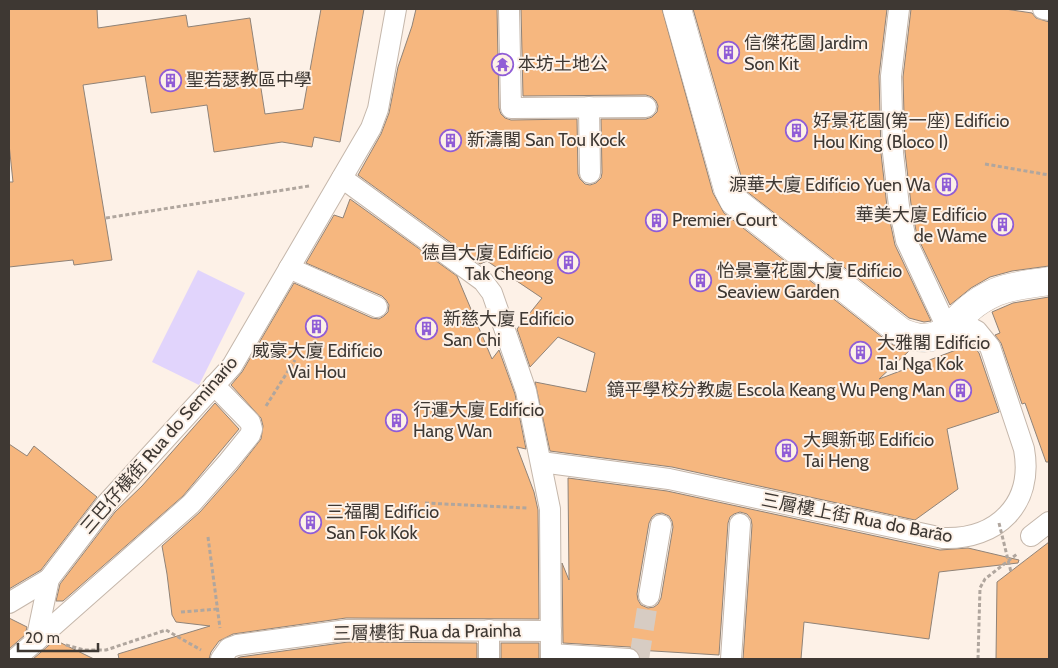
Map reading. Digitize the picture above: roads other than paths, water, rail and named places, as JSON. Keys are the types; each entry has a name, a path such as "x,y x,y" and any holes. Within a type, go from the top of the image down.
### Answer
{"street":[{"name":"三巴仔橫街 Rua do Seminario","path":"36,641 48,579 107,503 232,366 371,128 378,109 396,9"},
{"path":"509,9 511,108 646,107"},
{"path":"677,9 728,189 734,201 901,332 913,337 927,338 940,334 952,326 971,306 996,292 1049,281"},
{"path":"899,9 892,76 893,153 899,206 906,240 952,326"},
{"path":"1043,9 1049,10"},
{"path":"589,107 590,173"},
{"path":"342,178 483,281 492,293 526,391 550,509 551,657 629,659"},
{"path":"289,268 377,307"},
{"name":"三層樓上街 Rua do Barão","path":"541,462 668,479 944,538 973,536 999,523 1015,505 1020,495 1026,472 1024,449 990,347 978,331 966,324 952,326"},
{"path":"15,659 191,504 250,435 252,428 250,422 214,385"},
{"path":"1031,536 1049,522"},
{"path":"731,659 740,524"},
{"path":"649,596 661,525"},
{"path":"9,603 48,579"},
{"name":"三層樓街 Rua da Prainha","path":"217,656 237,644 347,630 551,631"},
{"path":"489,630 489,659"}],"tunnel":[{"path":"639,659 649,596"}],"place":[{"name":"信傑花園 Jardim Son Kit","path":"728,53"},
{"name":"本坊土地公","path":"502,64"},
{"name":"聖若瑟教區中學","path":"170,80"},
{"name":"好景花園(第一座) Edifício Hou King (Bloco I)","path":"797,131"},
{"name":"新濤閣 San Tou Kock","path":"451,140"},
{"name":"源華大廈 Edifício Yuen Wa","path":"947,185"},
{"name":"Premier Court","path":"656,220"},
{"name":"華美大廈 Edifício de Wame","path":"1003,225"},
{"name":"德昌大廈 Edifício Tak Cheong","path":"569,263"},
{"name":"怡景臺花園大廈 Edifício Seaview Garden","path":"701,281"},
{"name":"威豪大廈 Edifício Vai Hou","path":"317,326"},
{"name":"新慈大廈 Edifício San Chi","path":"427,329"},
{"name":"大雅閣 Edifício Tai Nga Kok","path":"861,353"},
{"name":"鏡平學校分教處 Escola Keang Wu Peng Man","path":"961,390"},
{"name":"行運大廈 Edifício Hang Wan","path":"397,420"},
{"name":"大興新邨 Edifício Tai Heng","path":"787,450"},
{"name":"三福閣 Edifício San Fok Kok","path":"310,522"}]}
